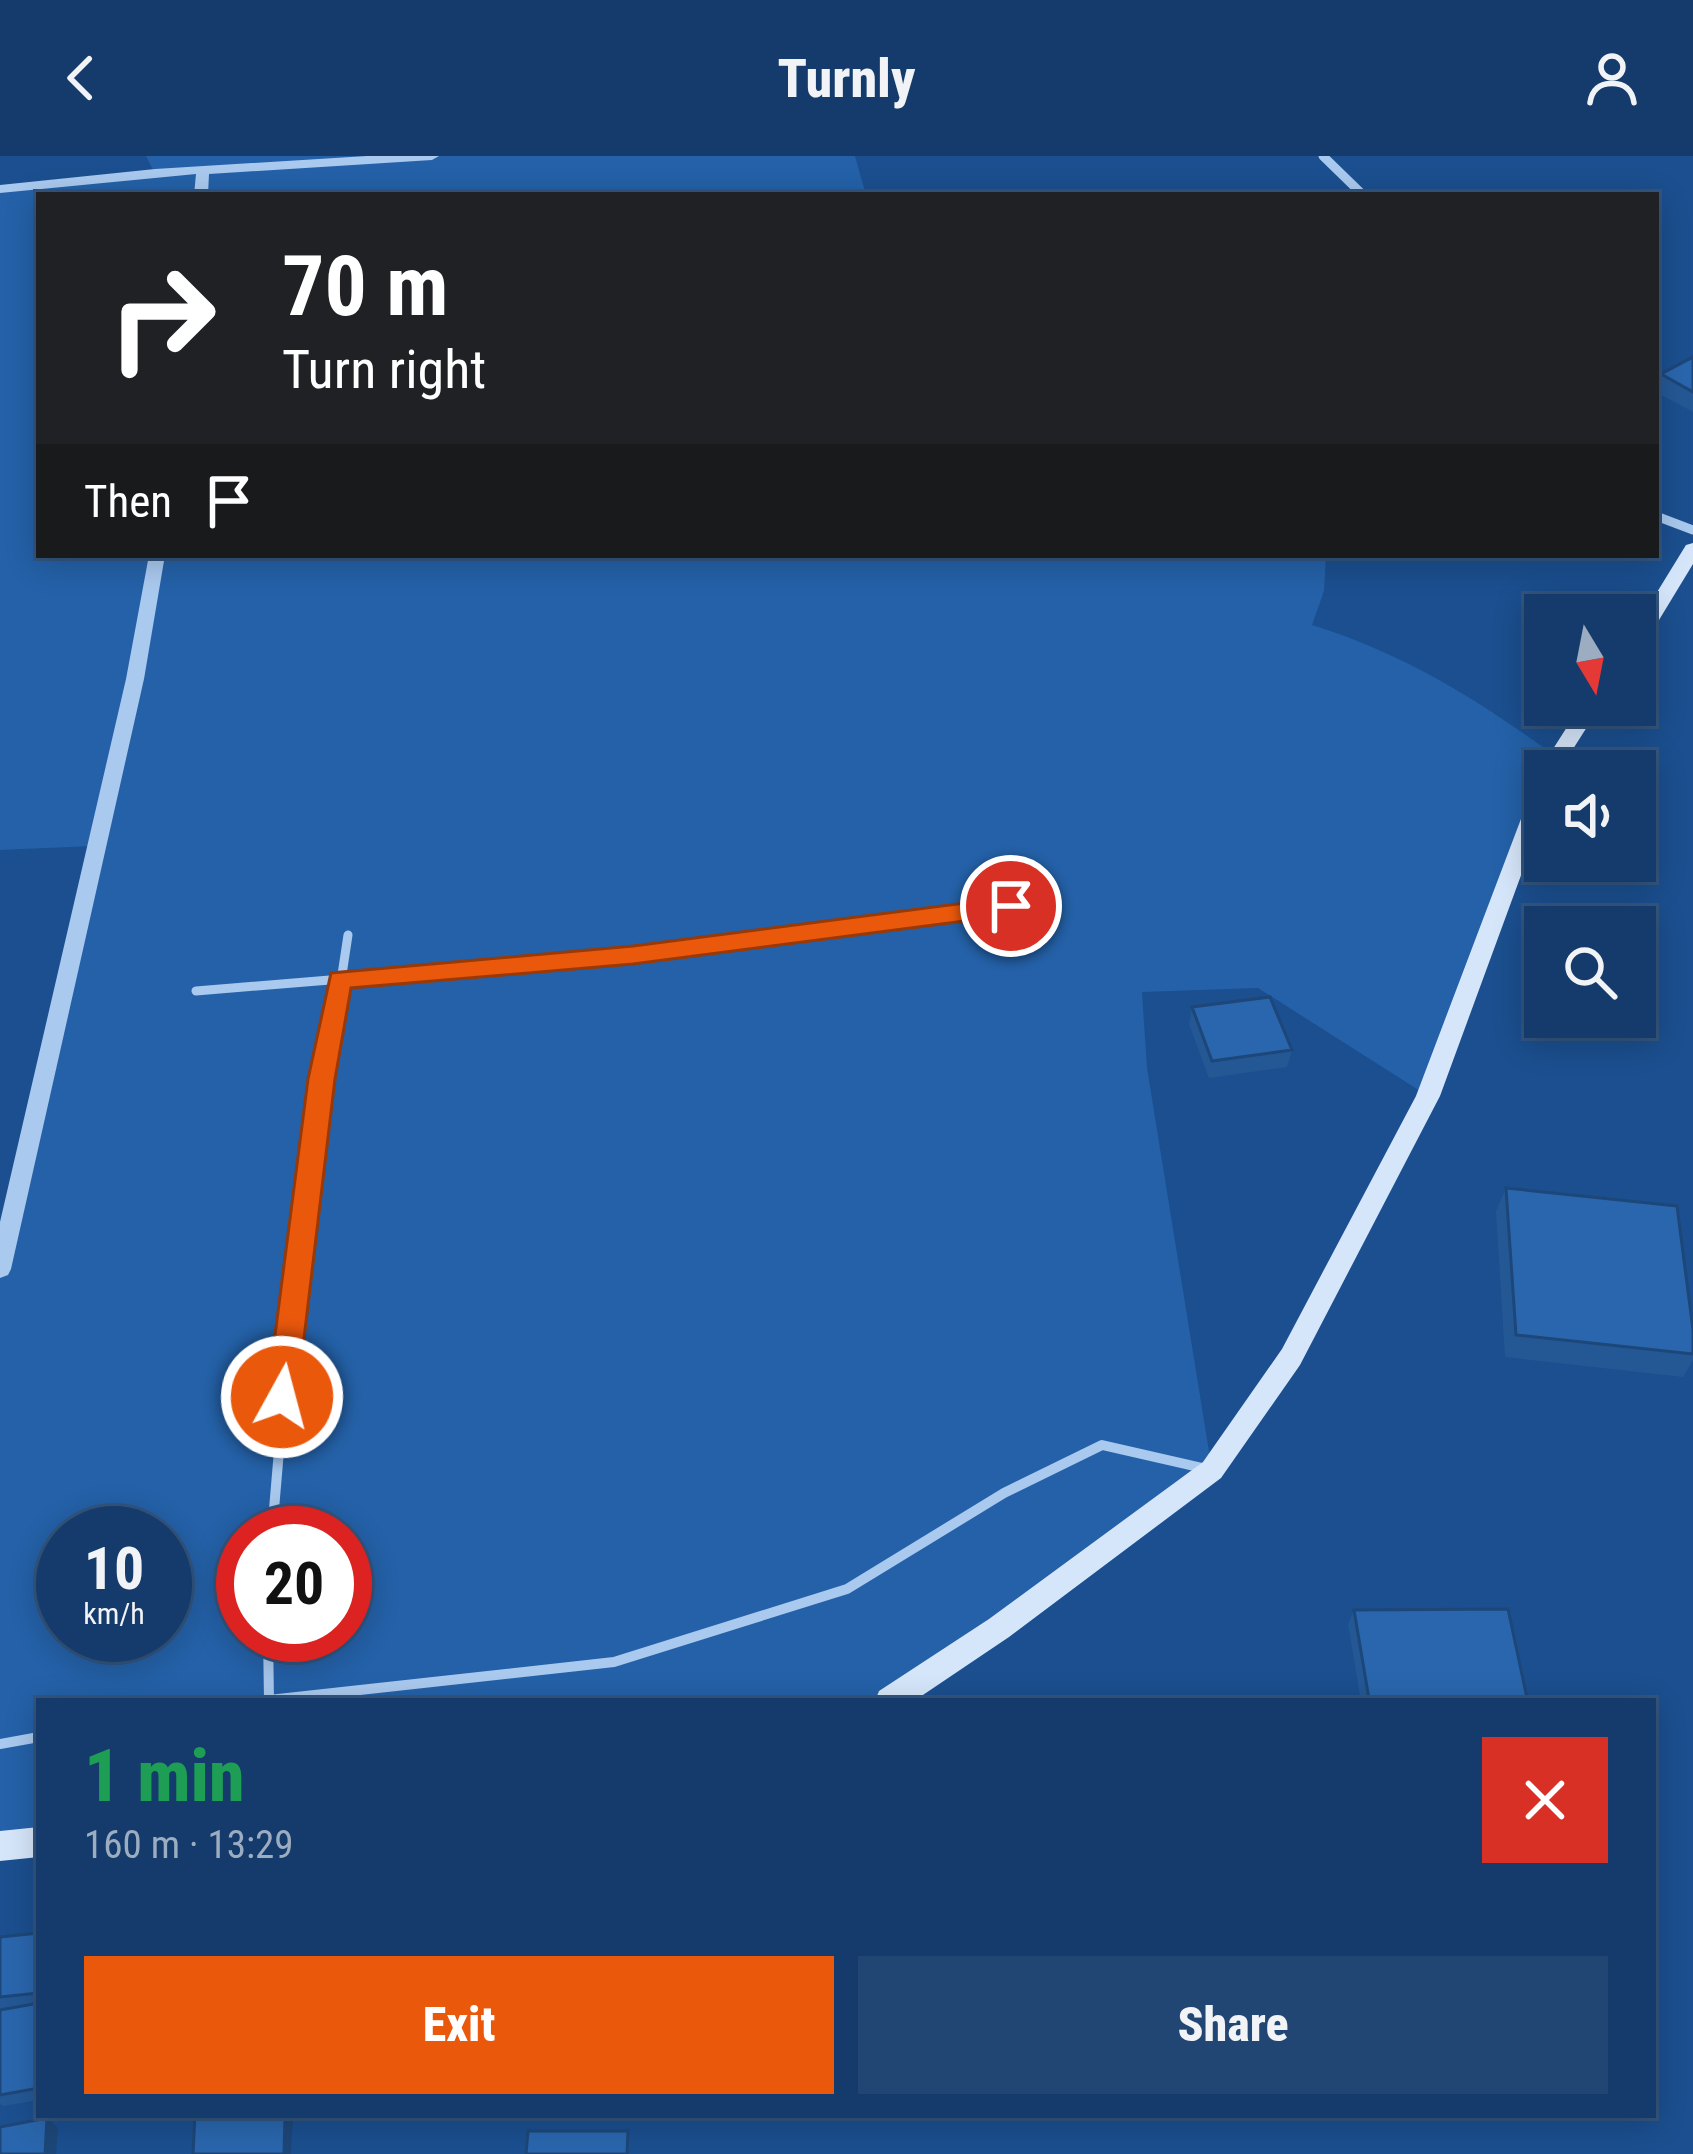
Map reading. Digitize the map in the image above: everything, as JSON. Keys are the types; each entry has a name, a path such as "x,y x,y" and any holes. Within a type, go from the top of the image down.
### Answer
{"main road":[{"path":"1656,610 1693,549"},
{"path":"894,1698 999,1628 1212,1470 1291,1357 1428,1096 1524,836"},
{"path":"0,1846 36,1842"}],"street":[{"path":"0,189 432,156"},
{"path":"1323,156 1360,192"},
{"path":"201,192 203,170"},
{"path":"1659,517 1693,530"},
{"path":"0,1269 135,679 156,558"}],"lane":[{"path":"196,991 633,955 1011,906"},
{"path":"274,1506 321,1079 349,935"},
{"path":"286,1698 614,1662 847,1589 1004,1493 1102,1445 1212,1470"},
{"path":"268,1662 268,1698"},
{"path":"0,1744 36,1738"}],"shaded area":[{"path":"146,156 855,156 865,192 36,192 36,558 1326,558 1324,591 1312,625 1378,649 1439,680 1546,750 1524,750 1524,839 1428,1096 1258,988 1142,992 1147,1068 1212,1470 894,1698 36,1698 36,1842 0,1846 0,1254 92,846 0,850 0,189 154,172"}],"building":[{"path":"1693,357 1693,392 1661,374"},
{"path":"1270,997 1292,1050 1212,1061 1192,1007"},
{"path":"1506,1188 1677,1206 1693,1354 1516,1335"},
{"path":"1508,1609 1527,1698 1369,1698 1354,1610"},
{"path":"36,1933 36,1993 0,1997 0,1937"},
{"path":"36,2004 36,2089 0,2095 0,2010"},
{"path":"47,2118 45,2154 0,2154 0,2127"},
{"path":"195,2118 285,2118 284,2154 193,2154"},
{"path":"528,2131 628,2131 627,2154 526,2154"}],"route":[{"path":"282,1397 321,1079 340,980 633,955 1011,906"}]}
